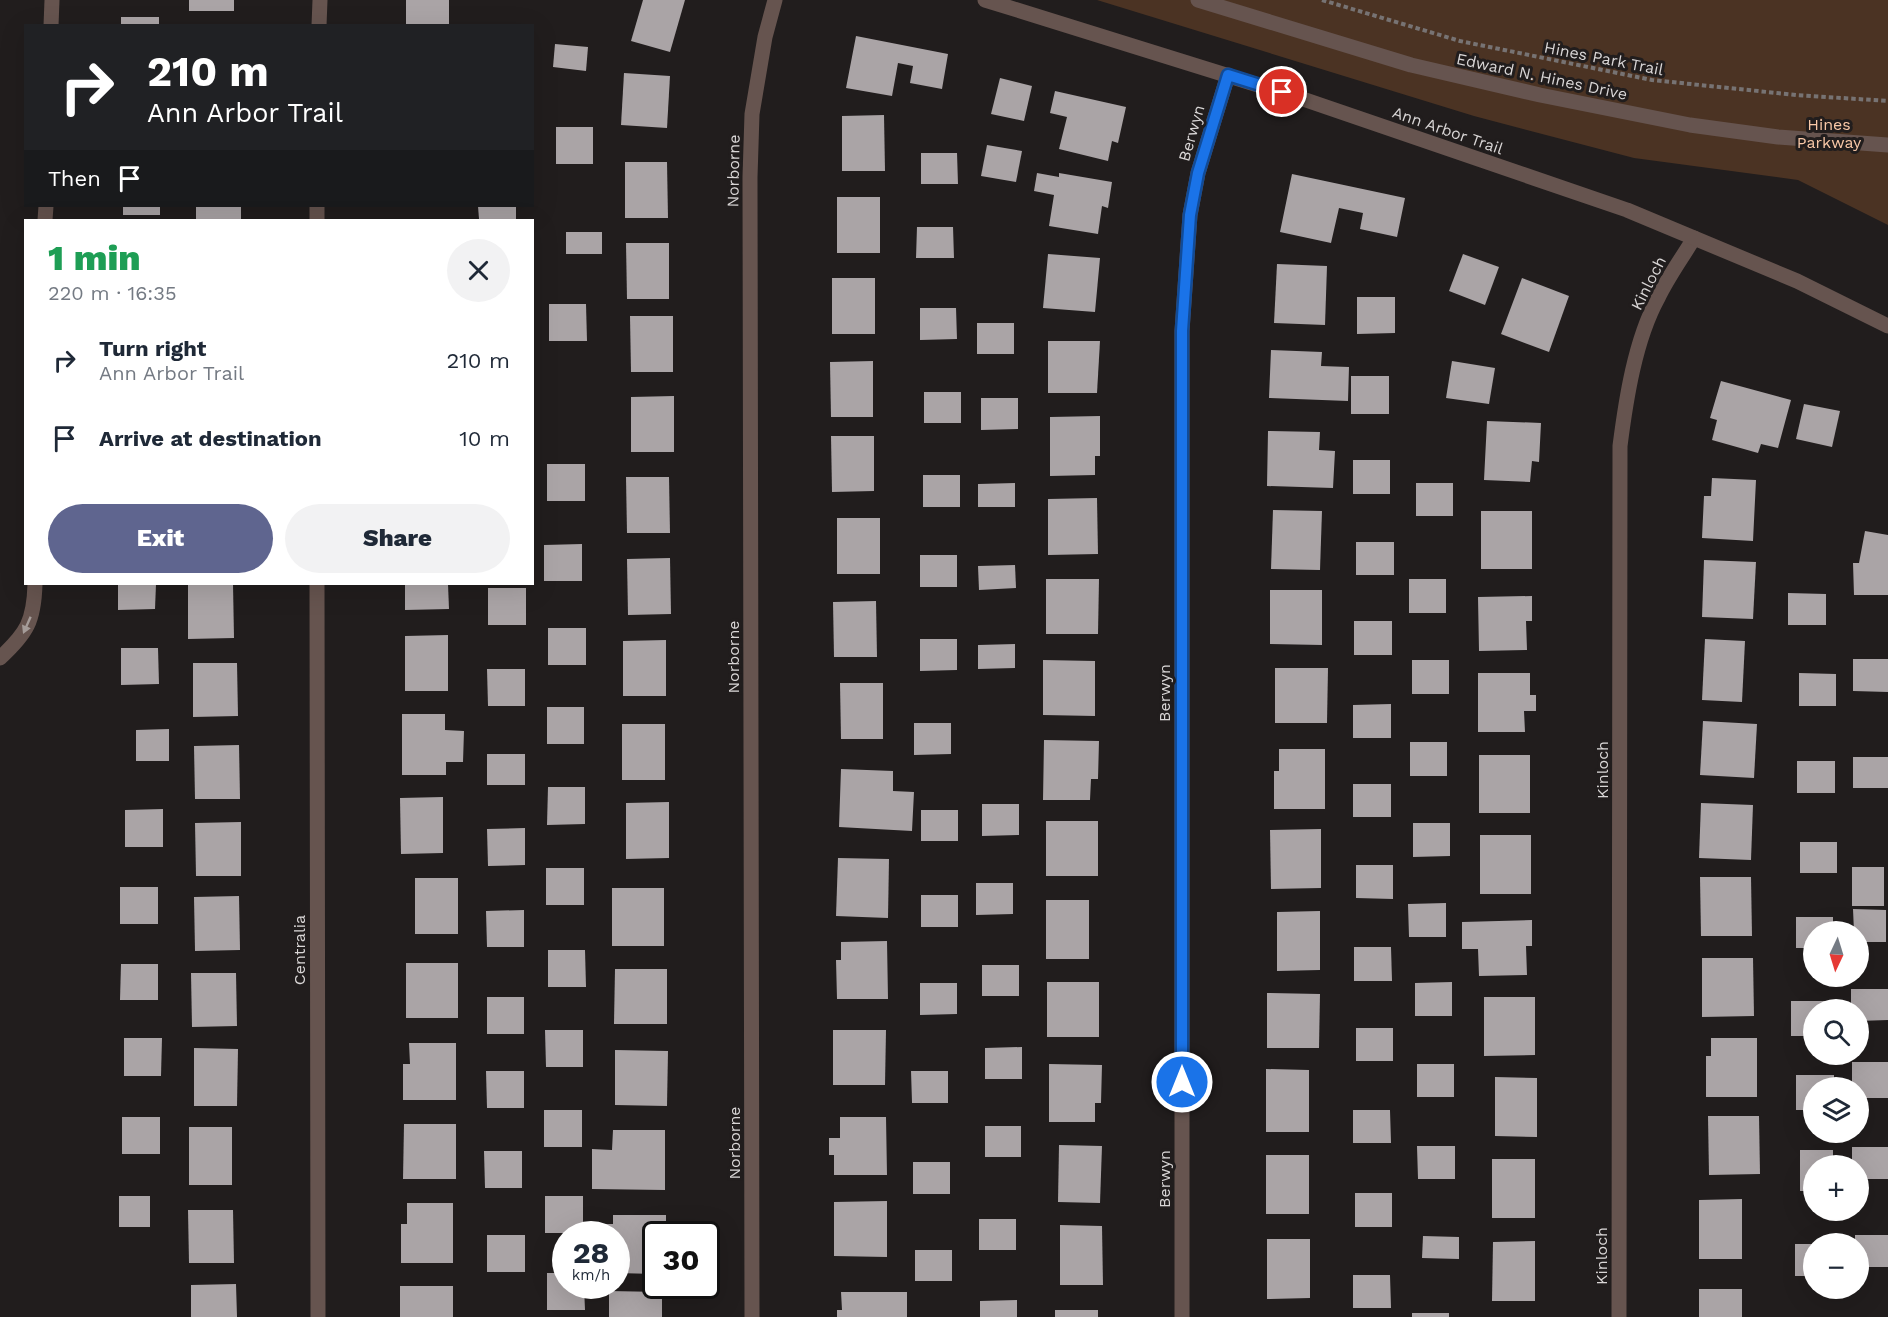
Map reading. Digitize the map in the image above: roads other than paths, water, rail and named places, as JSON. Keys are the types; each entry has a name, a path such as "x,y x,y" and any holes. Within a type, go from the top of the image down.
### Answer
{"street":[{"path":"51,24 52,0"},
{"path":"319,24 320,0"},
{"name":"Norborne","path":"752,1317 750,177 752,114 765,37 775,0"},
{"name":"Ann Arbor Trail","path":"985,0 1228,75 1627,210 1797,281 1888,326"},
{"name":"Edward N. Hines Drive","path":"1198,0 1411,65 1540,95 1690,125 1778,137 1888,145"},
{"name":"Berwyn","path":"1182,1317 1182,331 1190,215 1198,173 1228,75"},
{"name":"Kinloch","path":"1619,1317 1620,446 1627,397 1656,299 1694,238"},
{"path":"0,658 28,628 35,602 35,585"},
{"name":"Centralia","path":"317,585 318,1317"}],"park label":[{"name":"Hines Parkway","path":"1829,133"}]}
